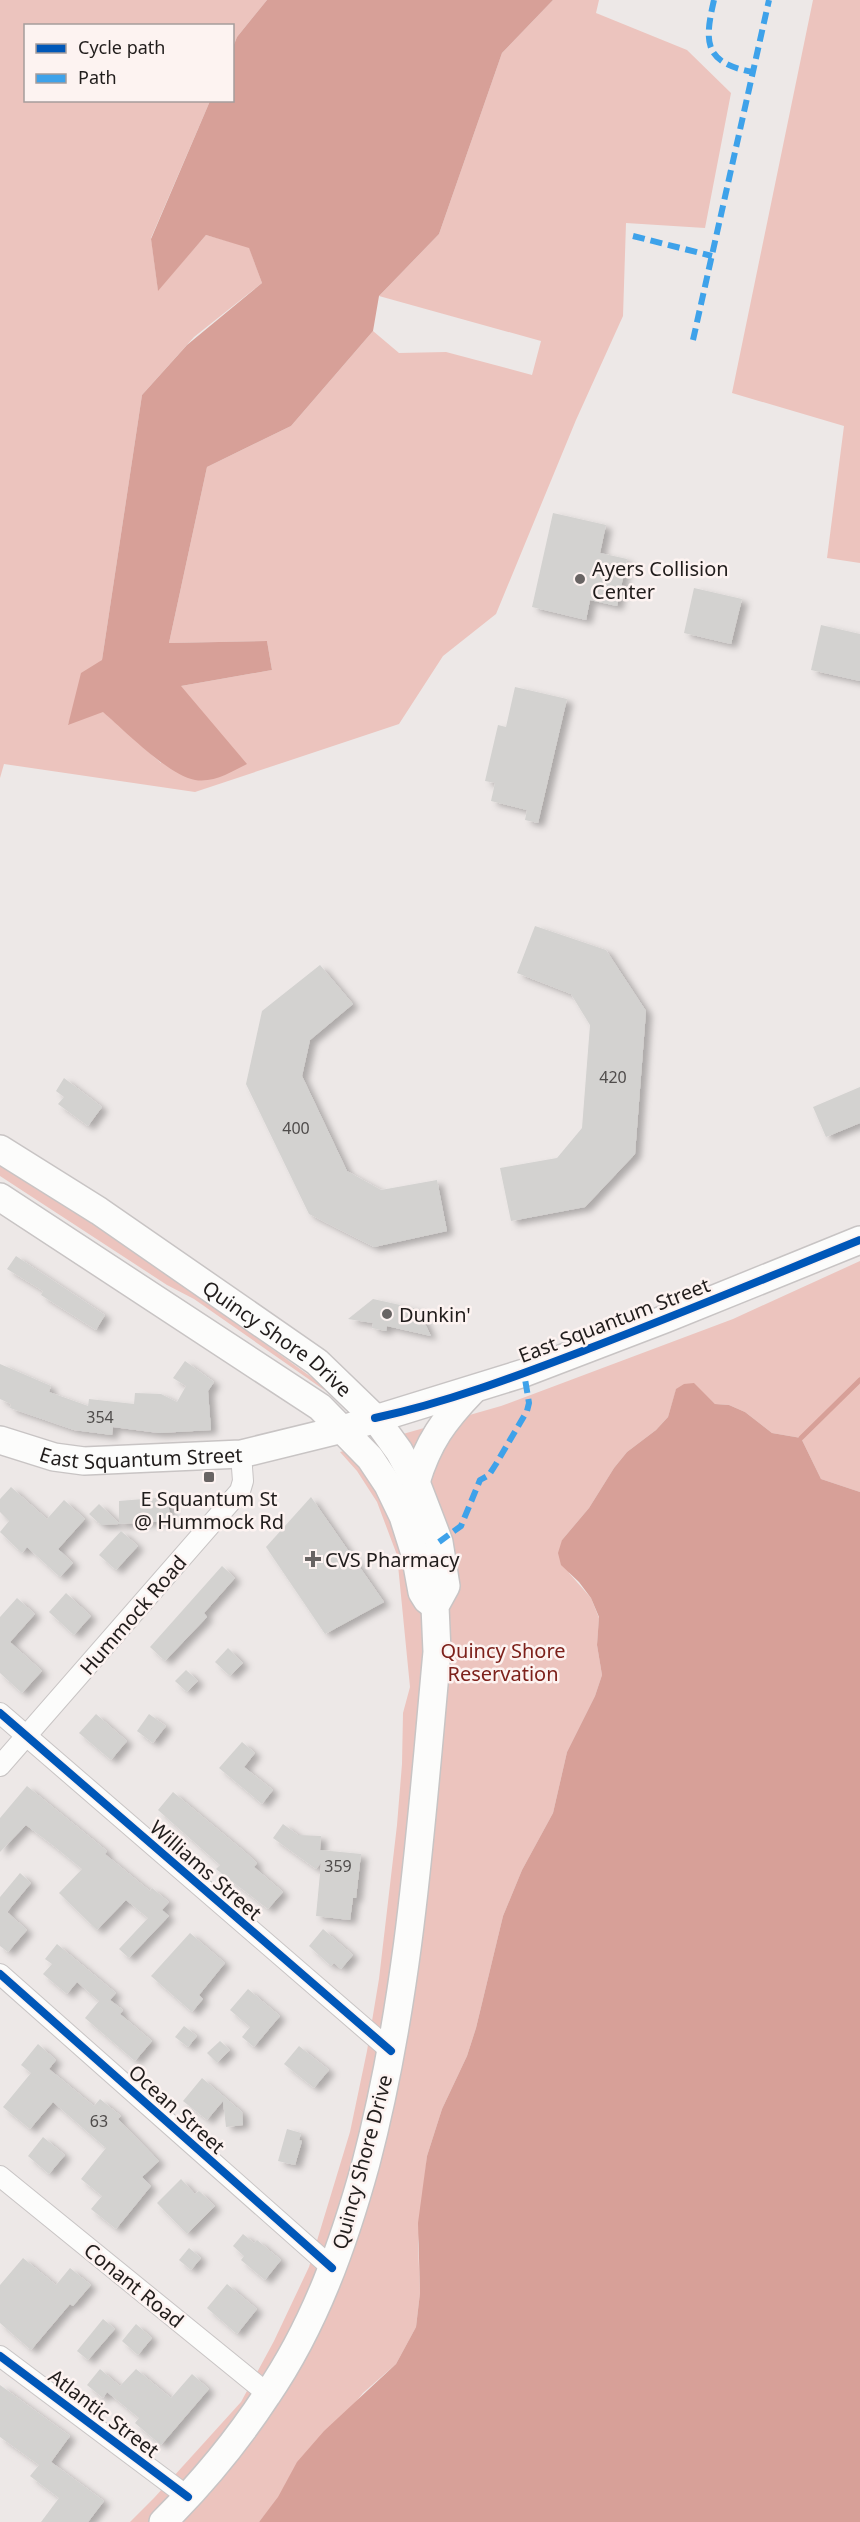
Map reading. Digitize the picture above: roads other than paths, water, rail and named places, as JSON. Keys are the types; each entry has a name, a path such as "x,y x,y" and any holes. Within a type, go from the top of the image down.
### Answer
{"main road":[{"name":"Quincy Shore Drive","path":"0,1149 99,1211 308,1356 375,1418 399,1452 416,1482 435,1532 443,1561 446,1586 435,1606 437,1652 402,1991 376,2126 362,2179 332,2268 308,2322 268,2394 212,2469 163,2522"},
{"name":"Quincy Shore Drive","path":"0,1197 320,1407 370,1458 388,1485 406,1526 415,1554 422,1592 435,1606"},
{"name":"East Squantum Street","path":"0,1440 54,1457 84,1461 241,1454 343,1429 524,1373 860,1240"},
{"path":"416,1482 432,1439 450,1414 473,1390"}],"street":[{"name":"Hummock Road","path":"0,1766 240,1491 243,1481 241,1454"},
{"name":"Williams Street","path":"0,1713 391,2052"},
{"name":"Ocean Street","path":"0,1974 332,2268"},
{"name":"Conant Road","path":"0,2176 268,2394"},
{"name":"Atlantic Street","path":"0,2356 188,2497"}],"waterway":[{"path":"801,1438 860,1380"}],"place":[{"name":"Ayers Collision Center","path":"580,579"},
{"name":"Dunkin'","path":"387,1314"},
{"name":"E Squantum St @ Hummock Rd","path":"209,1477"},
{"name":"CVS Pharmacy","path":"313,1559"}],"park label":[{"name":"Quincy Shore Reservation","path":"503,1662"}]}
